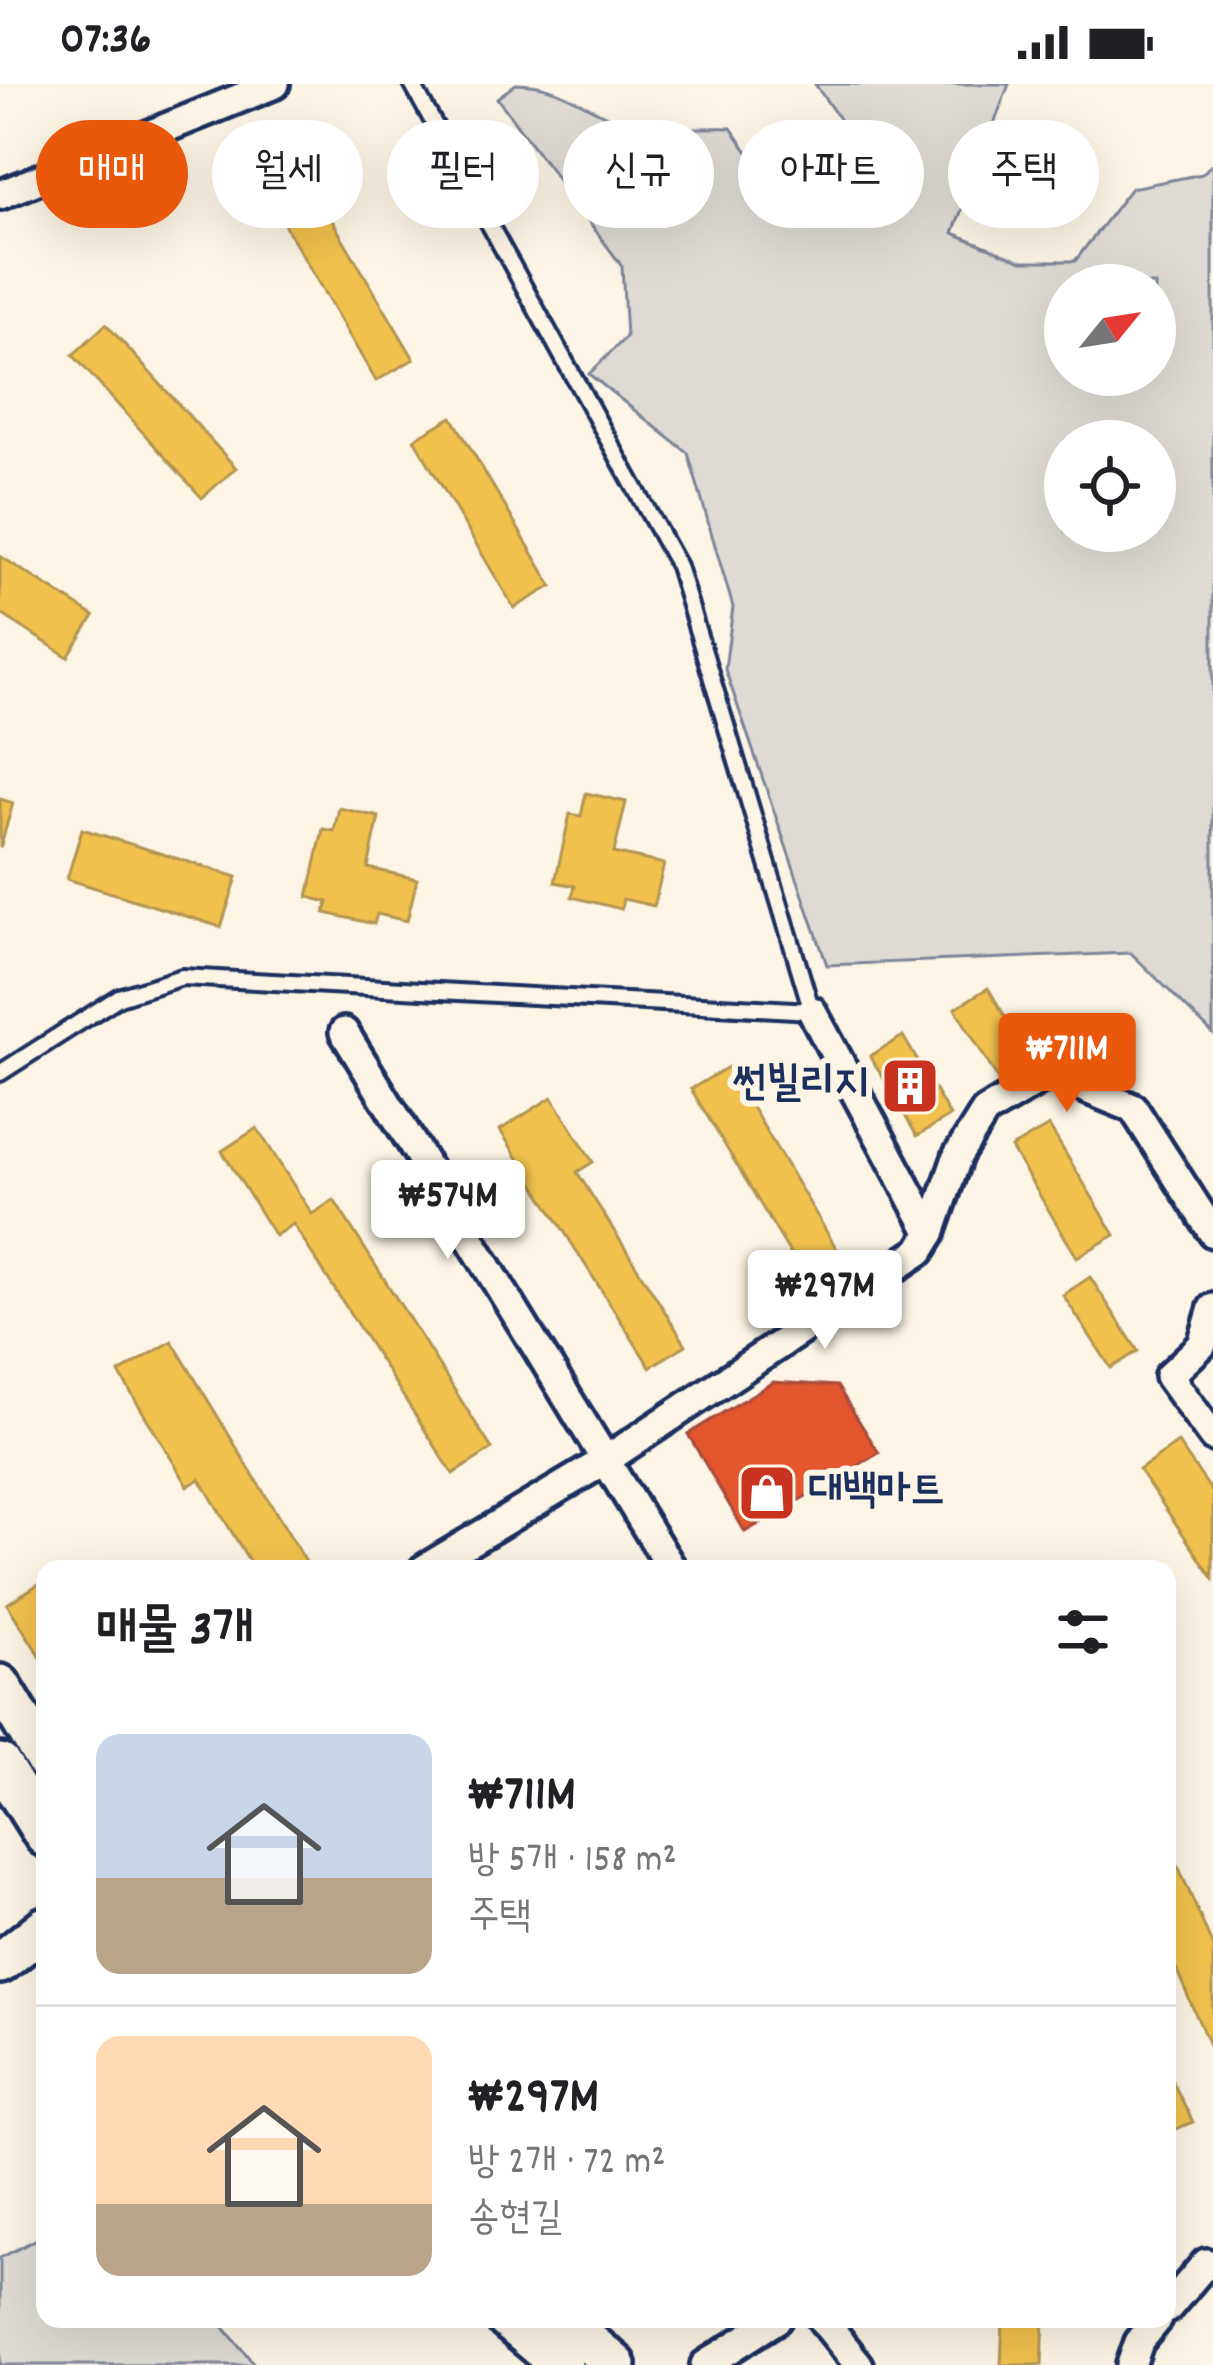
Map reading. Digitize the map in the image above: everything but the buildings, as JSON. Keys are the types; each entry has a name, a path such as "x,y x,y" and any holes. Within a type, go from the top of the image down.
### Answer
{"street":[{"path":"0,195 275,84"},
{"path":"812,1011 931,1233"},
{"path":"344,1031 667,1560"},
{"path":"439,1560 606,1460 920,1251 931,1233 958,1155 985,1112 1050,1074 1133,1108 1213,1233"},
{"path":"1213,1308 1202,1345 1169,1376 1213,1437"},
{"path":"0,1684 36,1744"},
{"path":"0,1764 36,1822"},
{"path":"0,1963 36,1934"},
{"path":"1176,2299 1209,2264"},
{"path":"518,2328 562,2365"},
{"path":"572,2328 616,2365"},
{"path":"705,2365 764,2328"},
{"path":"829,2328 859,2365"},
{"path":"1131,2365 1139,2342 1151,2328"}],"lane":[{"path":"0,1073 119,997 182,977 812,1011 678,566 412,84"}],"shaded area":[{"path":"516,84 550,89 618,120 563,120 563,187 539,154 539,120 513,120 497,98"},
{"path":"815,84 1009,84 995,120 948,120 948,228 1022,261 1075,261 1131,188 1202,174 1213,163 1213,1034 1131,953 827,965 725,669 733,607 688,453 589,374 626,337 622,266 594,228 714,228 714,128 731,128 738,138 738,228 924,228 924,120 840,120"},
{"path":"36,2240 36,2328 224,2328 255,2365 0,2365 0,2258"}],"place":[{"name":"썬빌리지","path":"910,1086"},
{"name":"대백마트","path":"767,1493"}]}
